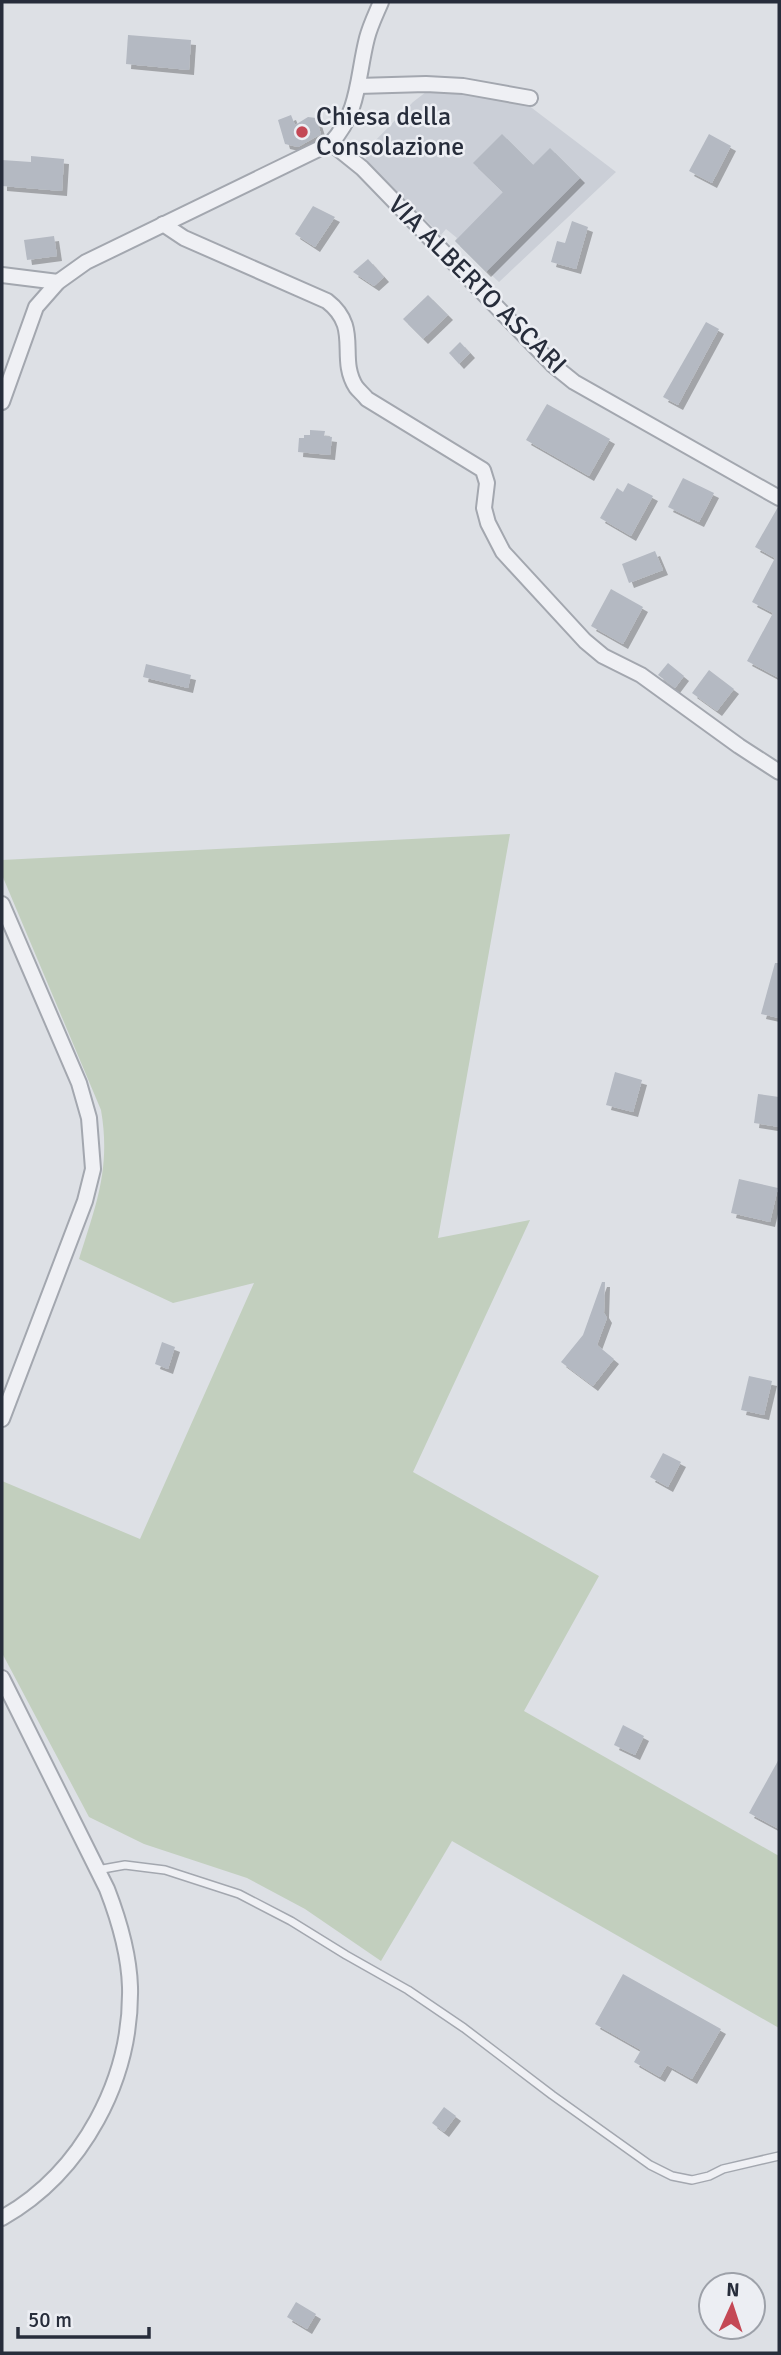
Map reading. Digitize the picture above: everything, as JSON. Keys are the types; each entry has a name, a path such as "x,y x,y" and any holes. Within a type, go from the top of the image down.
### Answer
{"street":[{"path":"2,402 9,362 36,307 58,282 86,262 331,143 344,128 353,109 366,40 381,2"},
{"path":"358,86 463,86 530,98"},
{"name":"VIA ALBERTO ASCARI","path":"331,143 362,168 553,365 574,382 779,498"},
{"path":"163,224 184,238 327,301 337,309 346,325 349,368 355,386 367,399 483,470 487,482 484,508 488,523 503,552 585,641 603,656 641,675 779,772"},
{"path":"2,275 58,282"},
{"path":"2,904 79,1083 89,1118 93,1157 93,1169 85,1201 2,1419"},
{"path":"2,1678 97,1870 120,1923 129,1976 126,2043 118,2073 96,2123 78,2151 57,2175 2,2218"}],"lane":[{"path":"97,1870 125,1865 165,1870 239,1894 291,1921 408,1990 650,2165 672,2176 691,2180 723,2169 779,2156"}],"shaded area":[{"path":"426,92 461,94 528,105 616,172 499,282 455,241 457,238 446,229 441,235 365,160 370,146"}],"green space":[{"path":"510,834 438,1238 530,1220 413,1472 599,1576 524,1711 779,1856 779,2028 452,1841 381,1961 305,1909 247,1878 144,1844 89,1817 2,1653 2,1481 140,1539 254,1283 173,1303 79,1259 96,1203 103,1168 104,1131 101,1110 2,875 2,860"}],"building":[{"path":"128,35 191,40 189,70 126,64"},
{"name":"Chiesa della Consolazione","path":"291,115 295,125 308,117 316,118 321,134 298,147 285,144 278,120"},
{"path":"502,134 533,165 550,148 580,178 486,272 455,241 503,192 473,163"},
{"path":"709,134 731,146 712,183 689,171"},
{"path":"31,156 64,159 62,191 2,186 2,160 31,162"},
{"path":"313,206 335,217 315,247 295,234"},
{"path":"572,221 588,227 576,269 551,262 557,241 565,243"},
{"path":"54,236 57,256 27,260 24,240"},
{"path":"368,259 384,277 374,286 353,272"},
{"path":"428,295 448,315 423,339 403,319"},
{"path":"706,322 719,329 678,405 663,397"},
{"path":"460,342 470,353 459,364 449,353"},
{"path":"547,404 610,439 589,476 526,440"},
{"path":"310,430 325,431 324,436 332,437 330,455 298,452 299,438 310,435"},
{"path":"683,478 714,493 699,522 668,507"},
{"path":"628,483 653,496 631,536 600,518 617,488 623,492"},
{"path":"778,507 779,678 747,661 773,613 752,602 775,558 755,547"},
{"path":"655,551 663,570 629,583 622,564"},
{"path":"611,589 643,607 623,644 591,626"},
{"path":"668,663 684,676 675,688 658,675"},
{"path":"146,664 191,675 188,688 143,677"},
{"path":"709,670 734,689 717,711 692,693"},
{"path":"775,963 779,963 779,1018 761,1014"},
{"path":"615,1072 642,1080 633,1112 606,1105"},
{"path":"758,1094 779,1097 779,1127 754,1123"},
{"path":"739,1179 778,1188 770,1222 731,1213"},
{"path":"602,1282 605,1282 604,1313 607,1318 597,1345 614,1359 593,1386 561,1362 583,1335"},
{"path":"162,1342 175,1347 168,1369 155,1364"},
{"path":"749,1376 772,1381 764,1415 741,1410"},
{"path":"663,1453 681,1462 668,1487 650,1477"},
{"path":"623,1725 644,1736 635,1755 614,1745"},
{"path":"779,1759 779,1829 749,1813"},
{"path":"623,1974 721,2029 692,2079 667,2065 660,2077 634,2062 641,2050 595,2024"},
{"path":"444,2107 456,2116 444,2132 432,2123"},
{"path":"296,2302 316,2314 307,2329 287,2317"}],"place":[{"name":"Chiesa della Consolazione","path":"302,132"}]}
